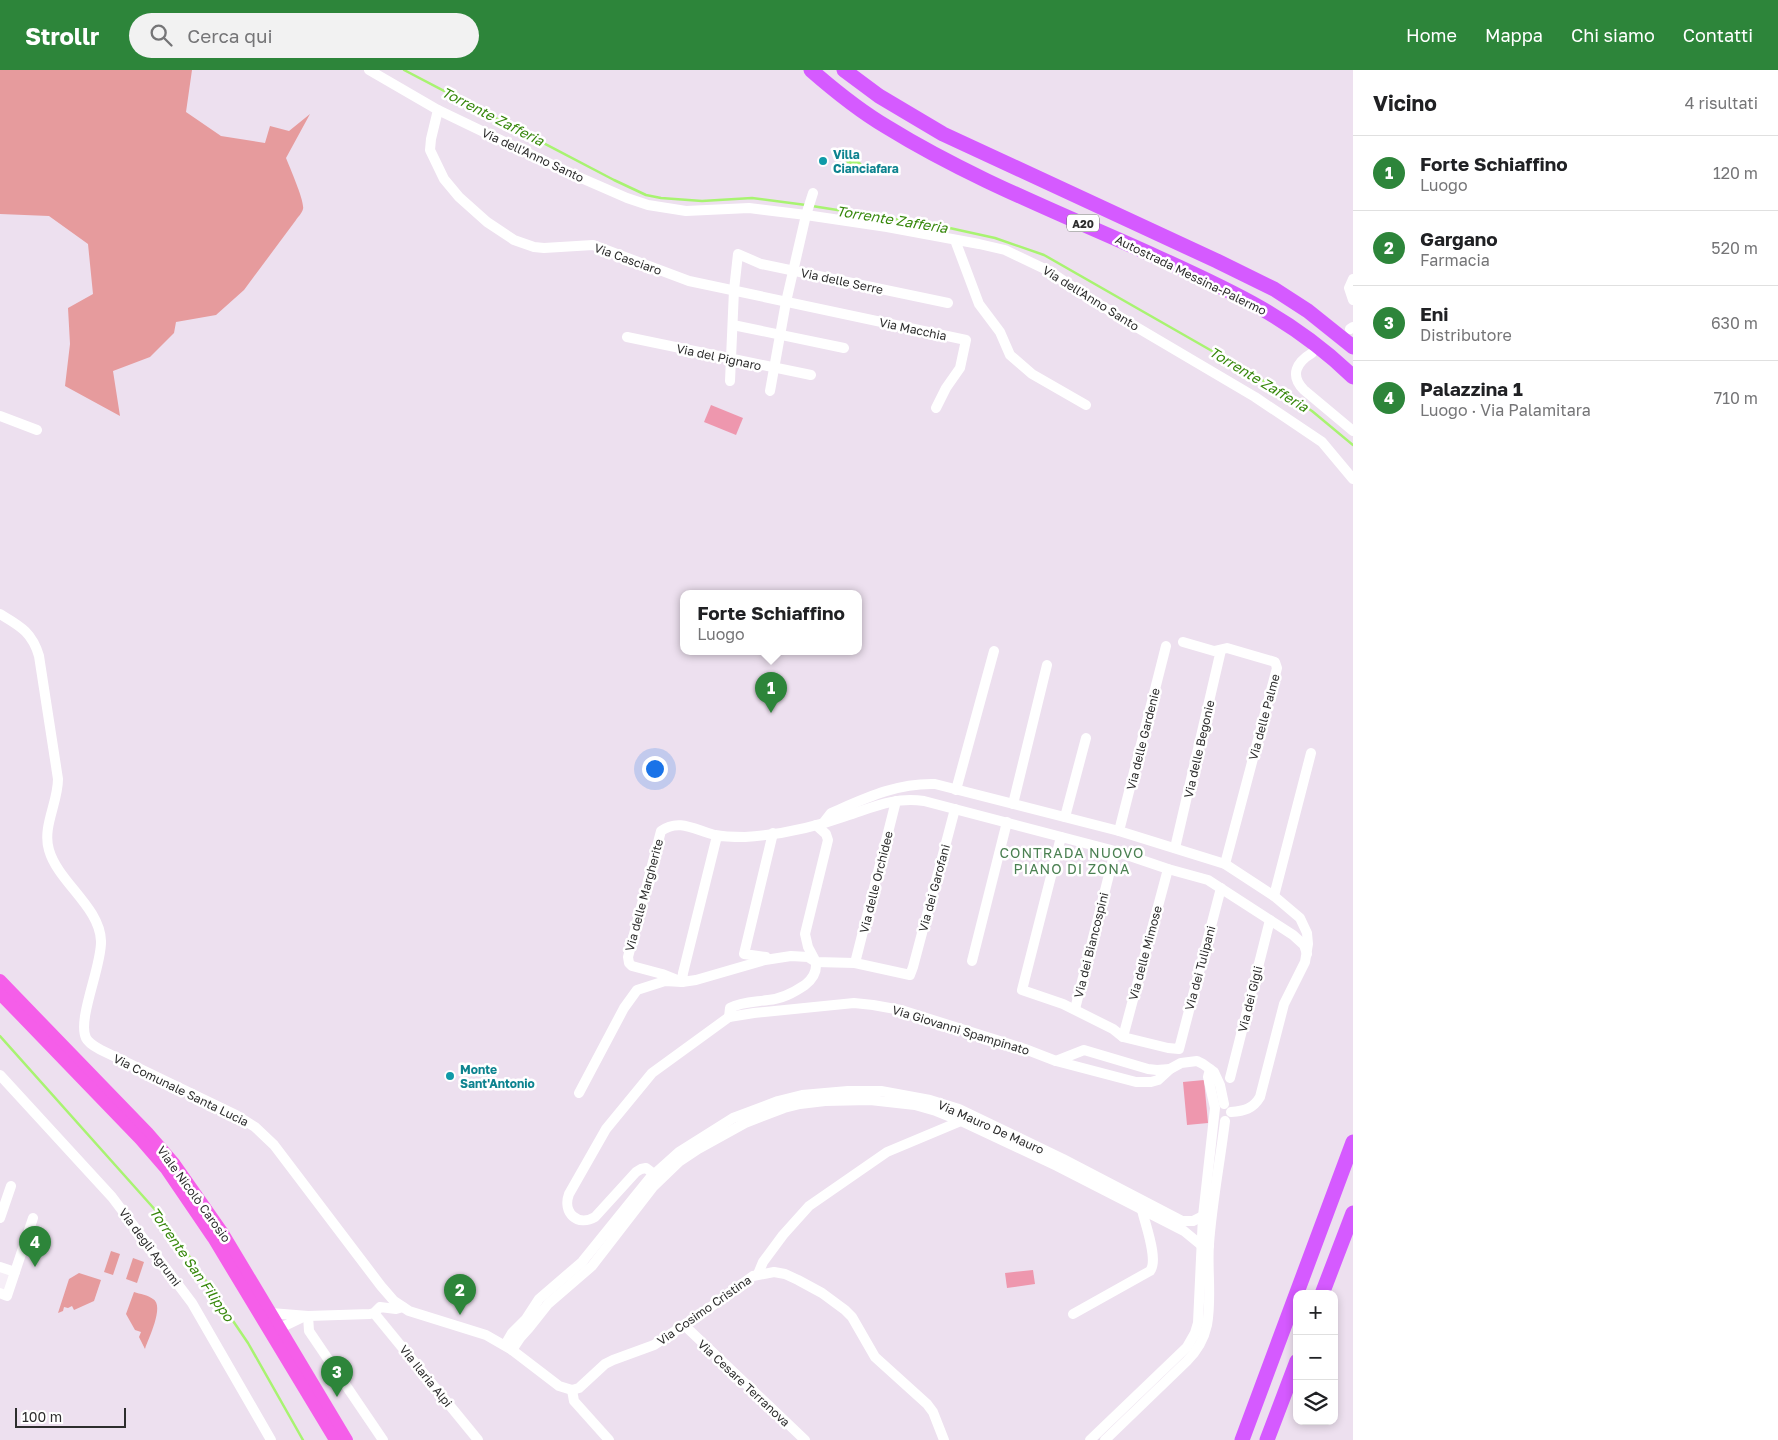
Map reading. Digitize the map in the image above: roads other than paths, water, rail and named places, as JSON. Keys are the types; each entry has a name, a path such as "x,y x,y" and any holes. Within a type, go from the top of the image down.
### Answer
{"highway":[{"name":"Autostrada Messina-Palermo","path":"811,70 869,116 933,153 1207,280 1264,309 1309,339 1353,377"},
{"name":"Autostrada Messina-Palermo","path":"844,70 892,104 943,134 1217,261 1274,290 1308,311 1353,347"},
{"path":"1243,1436 1353,1142"},
{"path":"1324,1290 1353,1213"},
{"path":"1267,1439 1293,1371"}],"main road":[{"name":"Viale Nicolò Carosio","path":"0,980 148,1132 174,1163 223,1233 271,1313 275,1331 335,1440"},
{"name":"Viale Nicolò Carosio","path":"0,994 140,1139 166,1169 348,1440"}],"street":[{"name":"Via dell'Anno Santo","path":"369,70 438,110 565,171 648,205 686,211 748,208 807,214 887,227 1005,250 1049,271 1100,305 1255,397 1322,442 1353,478"},
{"name":"Via Casciaro","path":"438,110 430,145 435,164 444,179 459,197 487,222 508,236 530,246 544,248 593,245 680,278 786,302"},
{"path":"770,391 786,302 812,196"},
{"path":"955,240 978,304 1000,332 1010,355 1032,374 1086,405"},
{"name":"Via delle Serre","path":"734,290 738,254 761,264 948,303"},
{"path":"1353,279 1349,288 1353,300"},
{"path":"730,381 734,325 734,290"},
{"name":"Via Macchia","path":"786,302 966,340 960,368 946,388 936,408"},
{"path":"734,325 844,348"},
{"name":"Via del Pignaro","path":"627,337 811,375"},
{"path":"1312,353 1303,358 1297,366 1298,383 1353,431"},
{"path":"0,416 37,430"},
{"name":"Via Comunale Santa Lucia","path":"0,614 27,632 35,643 39,656 58,779 57,794 48,831 49,850 56,864 95,920 100,931 101,952 84,1025 86,1038 101,1050 236,1115 260,1130 274,1145 381,1286 403,1307 476,1331 508,1348 559,1386 572,1390"},
{"name":"Via delle Palme","path":"1183,642 1214,651 1227,648 1269,659 1275,662 1277,668 1225,864"},
{"name":"Via delle Gardenie","path":"1119,831 1166,646"},
{"name":"Via delle Begonie","path":"1175,848 1221,650"},
{"path":"956,790 994,651"},
{"path":"1013,804 1047,666"},
{"path":"1065,817 1086,738"},
{"path":"1274,896 1311,753"},
{"path":"820,824 831,813 890,789 920,784 935,784 1119,831 1225,864 1274,896 1300,918 1307,933 1307,954 1302,971 1284,1004 1260,1097 1252,1107 1246,1110 1221,1110 1218,1121 1224,1121 1207,1216 1200,1313 1192,1340 1180,1354 1090,1440"},
{"path":"682,982 682,973 717,836 748,836 774,833 820,824 884,802 896,801 924,801 1007,822 1114,851 1208,880 1300,940 1307,954"},
{"name":"Via delle Orchidee","path":"855,963 896,801"},
{"name":"Via dei Garofani","path":"855,963 910,975 955,809"},
{"path":"972,961 1007,822"},
{"name":"Via delle Margherite","path":"682,982 662,974 632,966 629,963 628,957 661,831 668,826 679,824 717,836"},
{"path":"729,1018 730,1008 735,1005 771,1000 792,994 811,981 817,969 805,934 828,840 820,824"},
{"path":"774,833 744,954 775,958"},
{"path":"1061,837 1022,990 1075,1009 1113,1029 1123,1037"},
{"name":"Via dei Biancospini","path":"1075,1009 1114,851"},
{"name":"Via delle Mimose","path":"1123,1037 1168,869"},
{"name":"Via dei Tulipani","path":"1123,1037 1168,1048 1179,1048 1221,888"},
{"name":"Via dei Gigli","path":"1230,1078 1270,920"},
{"path":"579,1093 624,1008 638,990 665,982 696,980 775,958 808,957 816,962 855,963"},
{"name":"Via Giovanni Spampinato","path":"654,1174 646,1168 640,1169 591,1220 581,1221 568,1211 567,1200 569,1194 595,1146 643,1082 666,1062 729,1018 754,1013 854,1003 901,1010 1056,1061 1147,1083 1158,1080 1170,1069 1181,1063 1196,1061 1203,1064 1210,1070 1208,1077 1221,1110 1207,1216"},
{"name":"Via Giovanni Spampinato","path":"1056,1061 1084,1050 1148,1069 1170,1069"},
{"name":"Via degli Agrumi","path":"0,1075 112,1197 192,1303 271,1440"},
{"name":"Via Mauro De Mauro","path":"508,1348 512,1333 526,1318 539,1299 582,1262 654,1174 679,1152 733,1118 778,1101 802,1096 848,1091 881,1091 930,1100 1184,1231 1205,1246"},
{"name":"Via Mauro De Mauro","path":"508,1348 530,1328 548,1304 592,1266 663,1176 680,1161 744,1123 800,1104 870,1100 915,1106 963,1116 1063,1159 1182,1220 1192,1221 1207,1216"},
{"name":"Via Cosimo Cristina","path":"572,1390 579,1388 605,1364 648,1348 758,1274 762,1262 808,1206 887,1152 963,1116"},
{"path":"0,1218 10,1186"},
{"path":"1073,1314 1150,1271 1153,1267 1154,1257 1142,1210"},
{"path":"0,1294 7,1296 33,1218"},
{"path":"1105,1440 1187,1362 1200,1344 1207,1325 1208,1313 1205,1246"},
{"path":"0,1266 15,1272"},
{"path":"758,1274 774,1272 798,1280 822,1293 845,1310 852,1317 875,1357 927,1404 933,1412 944,1440"},
{"path":"271,1313 306,1316 374,1313 380,1307 396,1309 403,1307"},
{"name":"Via Ilaria Alpi","path":"374,1313 478,1440"},
{"path":"275,1331 306,1316"},
{"path":"306,1316 309,1331 383,1440"},
{"name":"Via Cesare Terranova","path":"684,1325 805,1440"},
{"path":"572,1390 574,1401 609,1440"}],"waterway":[{"name":"Torrente Zafferia","path":"404,70 646,195 702,201 752,198 806,205"},
{"name":"Torrente Zafferia","path":"812,206 945,227 995,238 1044,255 1254,375 1312,411 1353,445"},
{"name":"Torrente San Filippo","path":"0,1036 166,1222 248,1343 303,1440"}],"place":[{"name":"Villa Cianciafara","path":"823,161"},
{"name":"Forte Schiaffino","path":"771,713"},
{"name":"Monte Sant'Antonio","path":"450,1076"},
{"name":"Palazzina 1","path":"35,1267"},
{"name":"Gargano","path":"460,1315"},
{"name":"Eni","path":"337,1397"}],"district":[{"name":"CONTRADA NUOVO PIANO DI ZONA","path":"1072,860"}]}
